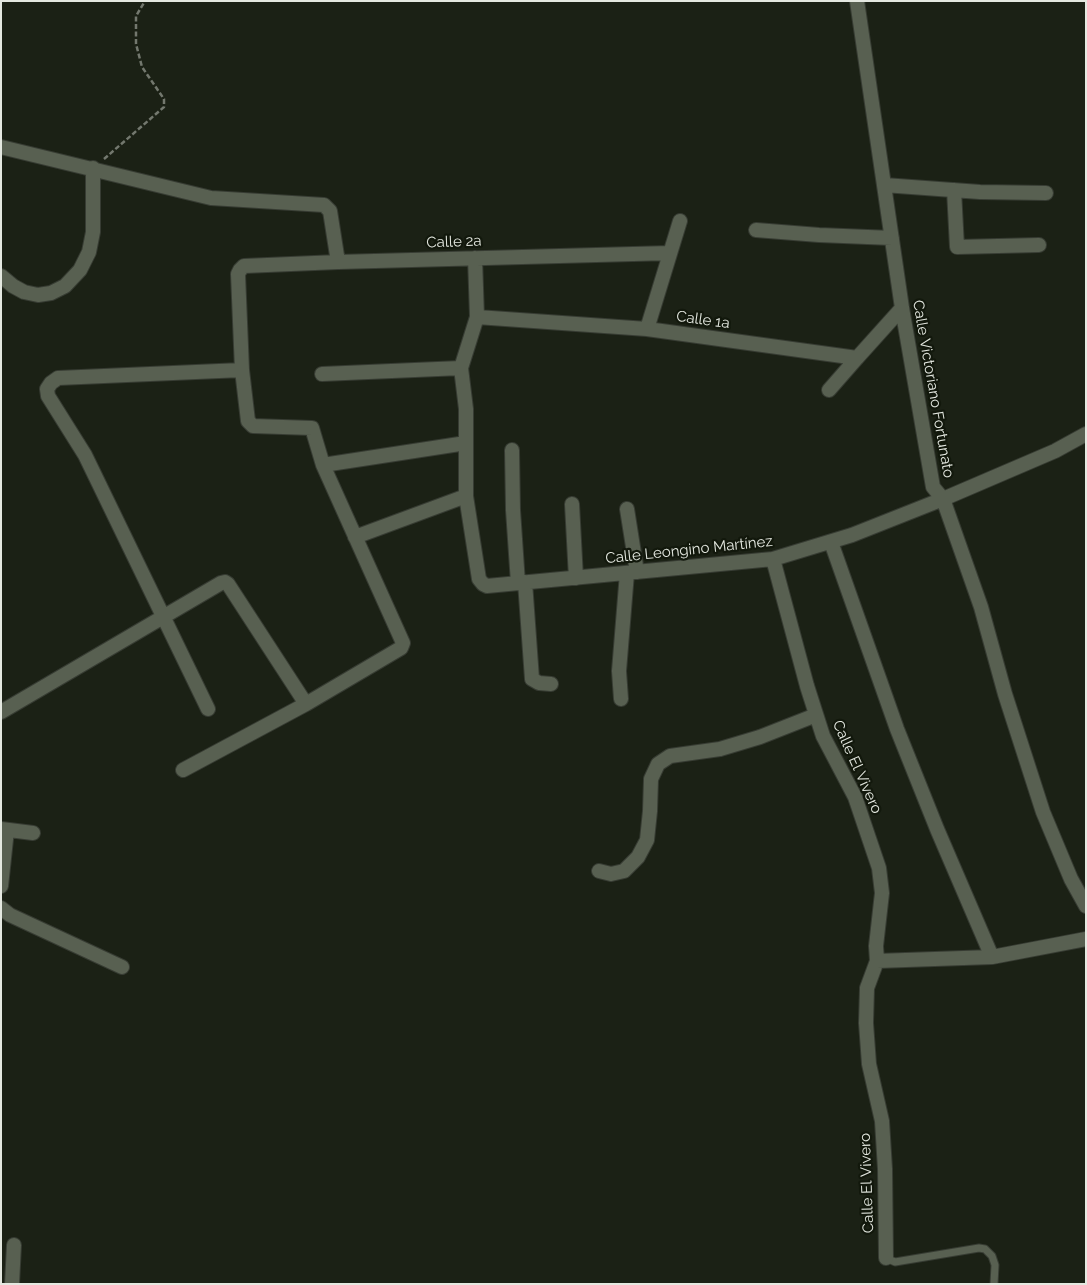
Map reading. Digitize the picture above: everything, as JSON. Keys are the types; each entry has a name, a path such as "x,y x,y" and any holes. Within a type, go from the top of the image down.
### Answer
{"street":[{"name":"Calle Victoriano Fortunato","path":"857,1 902,308 933,487 943,499 981,607 1004,694 1043,812 1081,887 1086,906"},
{"path":"1,147 211,198 324,205 330,210 338,262"},
{"path":"1,276 24,292 38,294 51,293 65,286 80,270 89,252 93,232 93,168"},
{"path":"884,185 954,190 1046,193"},
{"path":"954,190 957,247 1039,245"},
{"path":"647,329 680,221"},
{"path":"756,230 819,236 892,238"},
{"name":"Calle 2a","path":"242,370 238,274 244,266 670,253"},
{"path":"355,537 466,496 466,409 461,368 477,317 475,258"},
{"path":"830,390 902,308"},
{"name":"Calle 1a","path":"477,317 647,329 857,358"},
{"path":"322,374 461,368"},
{"path":"183,770 306,704 401,648 403,643 323,465 312,428 252,426 249,424 242,370 58,378 47,389 48,396 85,455 208,709"},
{"name":"Calle Leongino Martínez","path":"466,496 479,579 488,586 773,559 852,535 943,499 1055,451 1086,434"},
{"path":"323,465 466,442"},
{"path":"512,450 513,510 532,678 539,683 551,684"},
{"path":"572,504 576,578"},
{"path":"621,699 619,671 632,573 627,509"},
{"path":"831,542 896,729 992,956"},
{"name":"Calle El Vivero","path":"773,559 823,736 855,797 879,868 882,893 876,946 877,961 867,988 866,1023 869,1064 882,1121 885,1169 886,1258"},
{"path":"1,712 221,583 228,584 306,704"},
{"path":"599,871 611,874 624,871 638,857 647,840 651,778 658,764 670,756 720,749 760,737 816,714"},
{"path":"1,886 4,829 33,833"},
{"path":"1,908 10,914 122,966"},
{"path":"877,961 992,956 1086,939"},
{"path":"12,1284 14,1245"}],"lane":[{"path":"886,1258 894,1262 979,1248 985,1249 992,1256 995,1265 994,1284"}],"path":[{"path":"93,168 164,107 164,99 142,67 136,44 136,16 145,1"}]}
